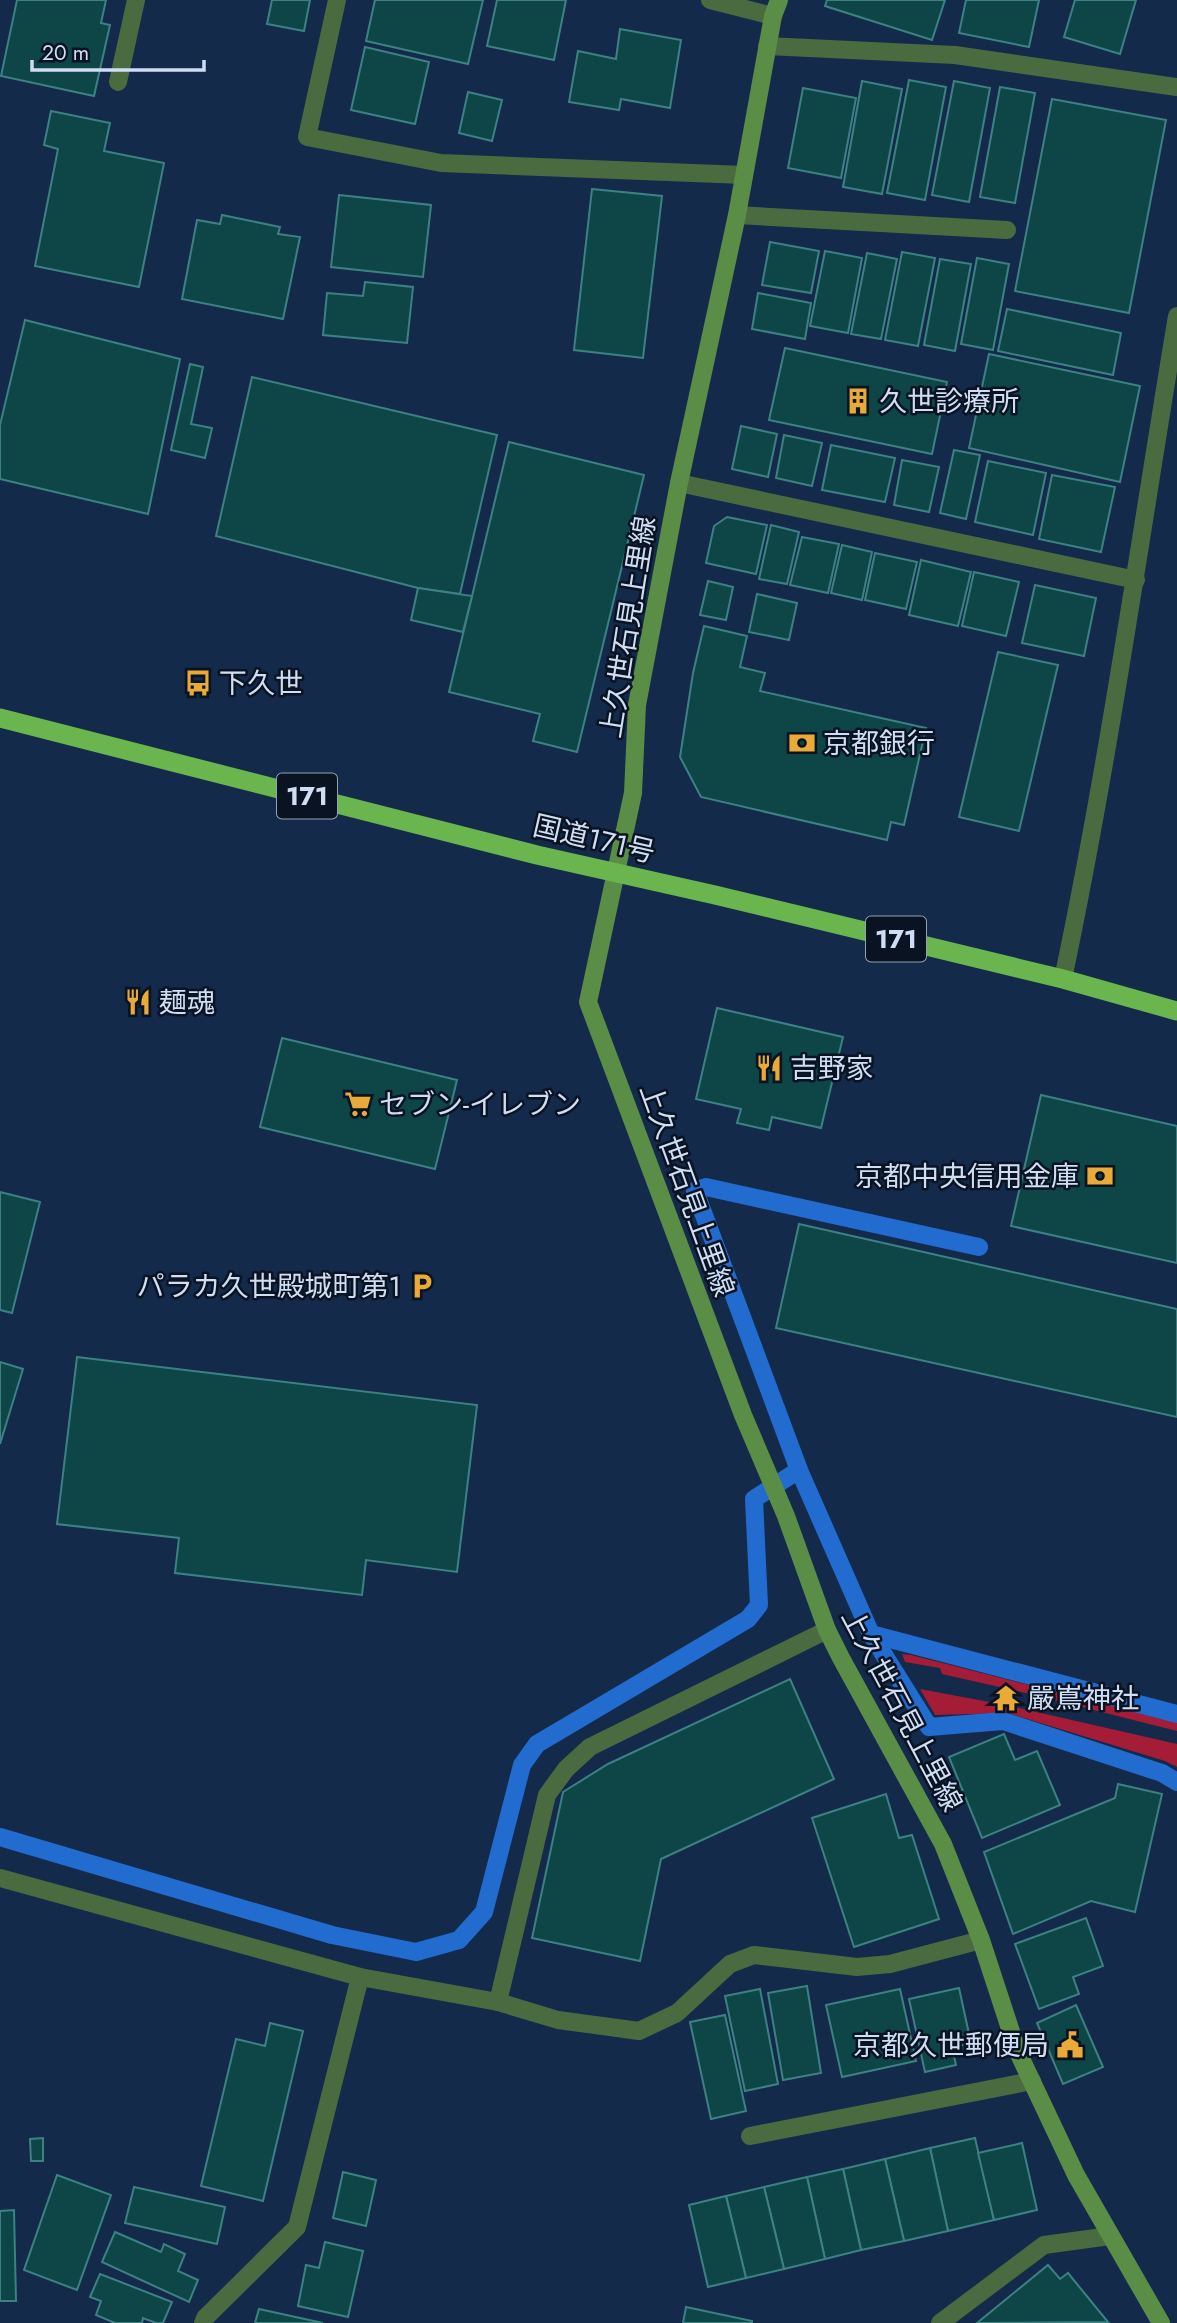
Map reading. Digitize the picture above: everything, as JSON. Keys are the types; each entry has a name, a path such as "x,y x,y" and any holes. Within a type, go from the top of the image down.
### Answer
{"highway":[{"name":"国道171号","path":"0,718 615,873 1063,979 1177,1011"}],"main road":[{"name":"上久世石見上里線","path":"776,8 737,215 679,483 637,705 633,793 588,1002 758,1452 786,1516 827,1630 943,1844 981,1940 1017,2050 1076,2175 1161,2323"}],"street":[{"path":"118,82 136,0"},
{"path":"337,0 307,137 441,163 744,175"},
{"path":"710,0 776,8"},
{"path":"767,46 955,55 1177,87"},
{"path":"737,215 1007,230"},
{"path":"1063,979 1136,580 1177,320"},
{"path":"679,483 1136,580"},
{"path":"498,2002 547,1795 566,1769 590,1747 827,1630"},
{"path":"0,1878 360,1977 498,2002 558,2020 639,2031 677,2013 730,1964 754,1955 857,1967 890,1964 981,1940"},
{"path":"203,2323 297,2227 360,1977"},
{"path":"750,2136 1032,2081"},
{"path":"940,2323 1044,2245 1110,2236"}],"shaded area":[{"path":"902,1654 1177,1723 1177,1731 942,1674 940,1668 905,1662"},
{"path":"920,1689 1011,1706 1177,1744 1177,1767 1008,1713 935,1715"}],"building":[{"path":"17,0 106,0 101,23 110,25 94,96 1,76"},
{"path":"272,0 310,0 304,31 267,24"},
{"path":"375,0 483,0 468,64 366,41"},
{"path":"497,0 566,0 554,60 487,46"},
{"path":"827,0 945,0 932,40 825,6"},
{"path":"966,0 1039,0 1029,47 959,33"},
{"path":"1075,0 1136,0 1120,54 1064,37"},
{"path":"620,29 681,40 670,108 621,99 619,110 569,102 578,51 616,59"},
{"path":"365,47 429,62 415,124 351,110"},
{"path":"909,80 946,87 925,200 887,193"},
{"path":"862,81 902,89 882,194 843,187"},
{"path":"954,81 990,88 969,202 932,195"},
{"path":"1000,87 1035,93 1015,203 980,197"},
{"path":"803,88 856,98 841,178 788,168"},
{"path":"468,92 502,100 492,141 459,133"},
{"path":"1052,99 1166,120 1129,313 1015,291"},
{"path":"51,111 110,123 104,151 164,163 139,287 35,266 58,149 44,145"},
{"path":"592,189 662,196 643,358 574,350"},
{"path":"339,195 431,205 423,277 331,267"},
{"path":"222,215 280,227 278,234 300,237 283,319 182,299 197,220 220,224"},
{"path":"770,242 819,251 811,293 762,285"},
{"path":"825,251 862,258 848,333 810,326"},
{"path":"902,252 935,258 918,346 885,340"},
{"path":"867,253 897,259 881,339 851,334"},
{"path":"977,258 1009,264 993,350 961,344"},
{"path":"940,259 971,264 955,351 924,345"},
{"path":"365,282 413,287 407,343 323,335 327,293 363,296"},
{"path":"758,293 811,303 805,339 752,329"},
{"path":"1007,309 1121,333 1113,375 998,351"},
{"path":"25,320 180,359 148,514 0,479 0,425"},
{"name":"久世診療所","path":"785,348 947,382 932,454 769,420"},
{"path":"989,354 1140,386 1120,482 969,448"},
{"path":"190,364 203,367 191,424 212,428 205,458 171,450"},
{"path":"252,377 497,435 460,594 418,588 216,536"},
{"path":"741,426 777,434 768,477 732,469"},
{"path":"784,435 822,443 812,486 776,478"},
{"path":"509,442 644,475 577,752 533,741 540,714 449,692"},
{"path":"831,445 895,458 885,502 822,490"},
{"path":"954,450 980,455 966,519 940,513"},
{"path":"902,460 939,467 929,512 894,505"},
{"path":"988,461 1046,473 1033,535 975,522"},
{"path":"1052,475 1115,487 1101,552 1039,539"},
{"path":"727,517 767,525 756,574 706,563 714,526"},
{"path":"771,525 799,532 787,584 759,579"},
{"path":"802,537 839,544 828,593 790,585"},
{"path":"842,545 872,552 862,600 831,593"},
{"path":"875,553 917,562 906,609 865,600"},
{"path":"921,560 971,572 958,626 909,615"},
{"path":"974,572 1019,582 1006,636 962,626"},
{"path":"708,581 733,587 726,620 700,615"},
{"path":"1035,585 1096,598 1084,656 1022,643"},
{"path":"418,588 472,596 463,632 411,620"},
{"path":"757,594 797,603 789,640 749,632"},
{"name":"京都銀行","path":"704,626 747,636 740,667 765,673 760,691 926,728 904,825 891,822 887,840 701,797 680,757 693,673"},
{"path":"998,652 1058,665 1019,831 959,817"},
{"name":"吉野家","path":"717,1008 843,1037 821,1128 772,1117 769,1130 737,1123 741,1109 696,1099"},
{"name":"セブン-イレブン","path":"282,1038 457,1080 435,1169 260,1127"},
{"name":"京都中央信用金庫","path":"1041,1095 1177,1126 1177,1263 1011,1226"},
{"path":"0,1192 40,1202 12,1313 0,1310"},
{"path":"799,1224 1177,1309 1177,1417 776,1328"},
{"path":"77,1357 477,1405 457,1572 366,1560 362,1595 175,1573 179,1538 57,1524"},
{"path":"0,1362 23,1369 0,1444"},
{"path":"790,1679 834,1779 661,1859 640,1961 532,1938 563,1792 608,1764"},
{"path":"1004,1734 1015,1760 1037,1751 1060,1805 982,1838 949,1757"},
{"path":"1118,1784 1162,1794 1135,1912 1091,1901 1013,1934 984,1852 1115,1798"},
{"path":"886,1794 899,1838 912,1835 939,1919 854,1947 812,1818"},
{"path":"1086,1918 1103,1966 1073,1977 1079,1994 1039,2009 1015,1944"},
{"path":"807,1986 821,2073 783,2080 768,1993"},
{"path":"959,1988 971,2043 952,2048 956,2065 925,2072 909,1999"},
{"path":"760,1989 778,2084 745,2091 725,1996"},
{"path":"900,1989 916,2061 842,2077 826,2005"},
{"path":"1076,2005 1103,2067 1063,2084 1037,2023"},
{"path":"725,2015 746,2111 711,2119 690,2022"},
{"path":"270,2023 303,2031 263,2201 201,2186 236,2039 265,2046"},
{"path":"43,2138 43,2161 31,2161 30,2139"},
{"path":"975,2138 994,2220 948,2231 930,2148"},
{"path":"1022,2143 1037,2210 994,2220 978,2153"},
{"path":"930,2148 948,2231 904,2241 885,2159"},
{"path":"885,2159 904,2241 861,2250 843,2169"},
{"path":"843,2169 861,2250 825,2259 807,2177"},
{"path":"343,2172 376,2180 366,2226 333,2218"},
{"path":"57,2175 111,2195 77,2290 24,2270"},
{"path":"807,2177 825,2259 784,2269 764,2187"},
{"path":"134,2187 225,2207 217,2244 125,2223"},
{"path":"764,2187 784,2269 746,2278 726,2196"},
{"path":"726,2196 746,2278 708,2287 689,2205"},
{"path":"14,2210 16,2301 0,2301 0,2211"},
{"path":"115,2232 161,2252 164,2244 185,2254 178,2271 198,2280 189,2302 102,2262"},
{"path":"325,2242 363,2251 348,2317 298,2306 306,2265 319,2268"},
{"path":"1048,2265 1060,2279 1068,2273 1108,2322 977,2323"},
{"path":"100,2274 172,2302 163,2323 143,2318 142,2323 115,2323 96,2315 101,2301 90,2297"},
{"path":"686,2307 752,2321 752,2323 683,2323"},
{"path":"259,2309 323,2323 255,2323"}],"waterway":[{"path":"979,1247 706,1187 695,1191 799,1470 871,1634 1177,1714"},
{"path":"0,1837 332,1935 416,1952 459,1940 484,1912 522,1765 537,1744 748,1619 759,1605 754,1499 799,1470"},
{"path":"871,1634 929,1727 1003,1721 1162,1773 1177,1782"}],"place":[{"name":"久世診療所","path":"858,401"},
{"name":"下久世","path":"198,683"},
{"name":"京都銀行","path":"802,743"},
{"name":"麺魂","path":"138,1002"},
{"name":"吉野家","path":"769,1068"},
{"name":"セブン-イレブン","path":"358,1104"},
{"name":"京都中央信用金庫","path":"1100,1176"},
{"name":"パラカ久世殿城町第1","path":"422,1286"},
{"name":"嚴嶌神社","path":"1006,1698"},
{"name":"京都久世郵便局","path":"1070,2045"}]}
